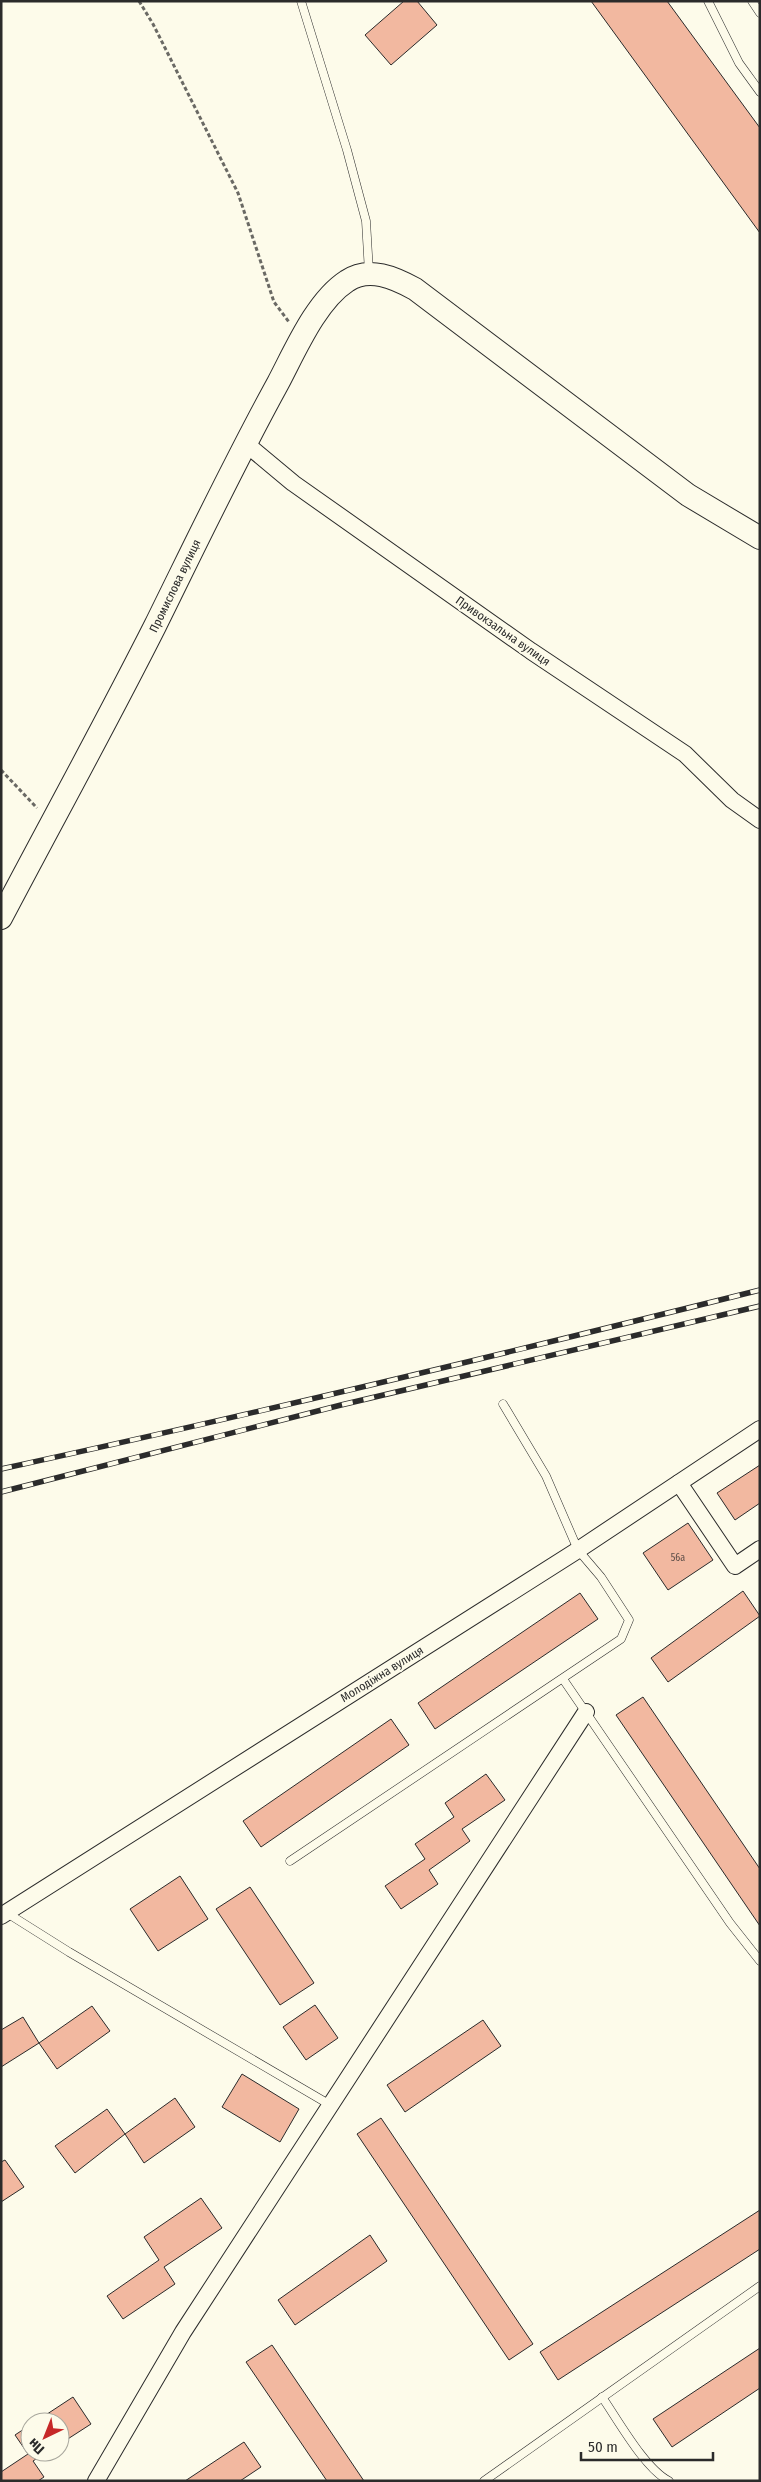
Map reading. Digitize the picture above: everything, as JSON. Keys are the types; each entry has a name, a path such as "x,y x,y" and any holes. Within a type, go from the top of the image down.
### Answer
{"street":[{"name":"Промислова вулиця","path":"1,918 154,628 245,443 302,338 324,304 348,280 369,274"},
{"path":"369,274 392,276 415,288 688,495 760,538"},
{"name":"Привокзальна вулиця","path":"245,443 293,483 523,646 685,754 732,800 760,820"},
{"name":"Молодіжна вулиця","path":"3,1912 578,1550 760,1429"},
{"path":"679,1483 736,1566 760,1549"},
{"path":"96,2481 183,2332 332,2106 586,1712"}],"lane":[{"path":"302,1 348,150 366,221 369,274"},
{"path":"708,1 739,63 760,92"},
{"path":"752,1 760,13"},
{"path":"290,1861 564,1679 620,1639 629,1620 601,1577 578,1550 546,1476 503,1404"},
{"path":"564,1679 730,1923 760,1961"},
{"path":"3,1912 332,2106"},
{"path":"484,2481 760,2286"},
{"path":"602,2397 650,2465 661,2477 669,2481"}],"path":[{"path":"139,1 153,24 238,193 274,302 302,338"},
{"path":"1,770 51,823"}],"building":[{"path":"404,1 417,1 437,25 391,65 365,35"},
{"path":"591,1 667,1 760,128 760,233"},
{"path":"760,1465 760,1503 735,1520 717,1493"},
{"path":"688,1523 713,1560 668,1590 643,1553"},
{"path":"743,1591 760,1616 668,1682 651,1658"},
{"path":"580,1593 598,1619 435,1729 418,1703"},
{"path":"643,1697 760,1869 760,1926 616,1715"},
{"path":"391,1719 409,1745 261,1847 243,1821"},
{"path":"486,1774 505,1800 462,1829 470,1841 429,1870 438,1884 401,1909 385,1886 425,1859 415,1844 454,1817 445,1803"},
{"path":"180,1876 208,1919 158,1951 130,1909"},
{"path":"250,1887 314,1983 280,2005 216,1909"},
{"path":"315,2005 338,2038 306,2060 283,2027"},
{"path":"92,2006 110,2031 57,2069 39,2043"},
{"path":"23,2017 39,2043 1,2067 1,2030"},
{"path":"483,2020 501,2046 405,2112 387,2085"},
{"path":"242,2074 299,2109 280,2142 222,2107"},
{"path":"175,2098 195,2127 144,2163 125,2134"},
{"path":"107,2109 125,2134 75,2173 55,2146"},
{"path":"381,2118 533,2344 509,2360 357,2134"},
{"path":"5,2160 24,2187 1,2202 1,2162"},
{"path":"201,2198 222,2228 164,2267 175,2284 123,2319 107,2296 159,2260 144,2237"},
{"path":"760,2210 760,2249 558,2380 540,2352"},
{"path":"370,2235 387,2261 295,2325 278,2300"},
{"path":"272,2345 364,2481 327,2481 246,2362"},
{"path":"760,2348 760,2388 672,2447 653,2419"},
{"path":"73,2397 91,2424 70,2438 70,2412 50,2412"},
{"path":"20,2432 20,2442 15,2435"},
{"path":"244,2442 261,2467 240,2481 185,2481"},
{"path":"20,2459 20,2462 34,2462 44,2477 38,2481 1,2481 1,2472"}],"railway":[{"path":"1,1469 191,1427 760,1290"},
{"path":"1,1492 341,1405 760,1306"}]}
